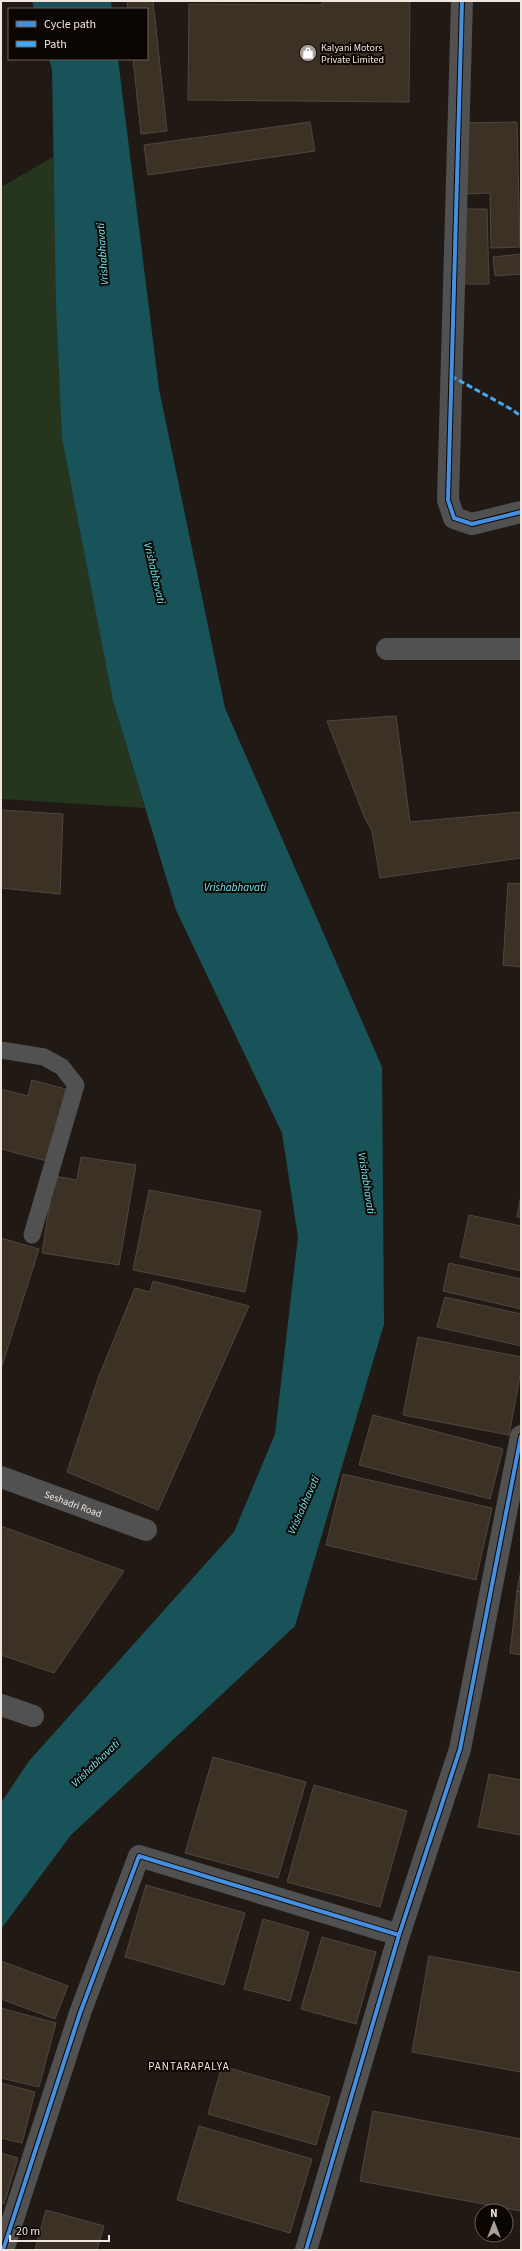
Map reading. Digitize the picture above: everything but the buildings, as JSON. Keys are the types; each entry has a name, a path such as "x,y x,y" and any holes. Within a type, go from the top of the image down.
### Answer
{"street":[{"path":"462,1 448,500 454,518 472,524 521,512"},
{"path":"387,649 521,649"},
{"path":"306,2250 399,1935 460,1749 521,1436"},
{"name":"Seshadri Road","path":"1,1477 146,1530"},
{"path":"1,1705 33,1716"},
{"path":"3,2250 80,2013 139,1856 399,1935"}],"lane":[{"path":"1,1050 44,1057 62,1067 76,1085 32,1235"}],"green space":[{"path":"53,157 62,439 113,701 145,808 1,799 1,187"}],"water":[{"path":"32,1 111,1 112,8 34,8"},
{"name":"Vrishabhavati","path":"49,60 118,60 159,389 225,708 382,1067 384,1324 295,1626 71,1835 1,1929 1,1803 29,1761 234,1532 275,1434 298,1237 282,1133 176,910 113,701 62,439 56,304 52,69"}],"marked path":[{"path":"451,376 521,416"}],"cycle path":[{"path":"462,1 448,500 454,518 472,524 521,512"},
{"path":"306,2250 399,1935 460,1749 521,1436"},
{"path":"3,2250 80,2013 139,1856 399,1935"}],"place":[{"name":"Kalyani Motors Private Limited","path":"308,53"}],"district":[{"name":"PANTARAPALYA","path":"189,2066"}]}
